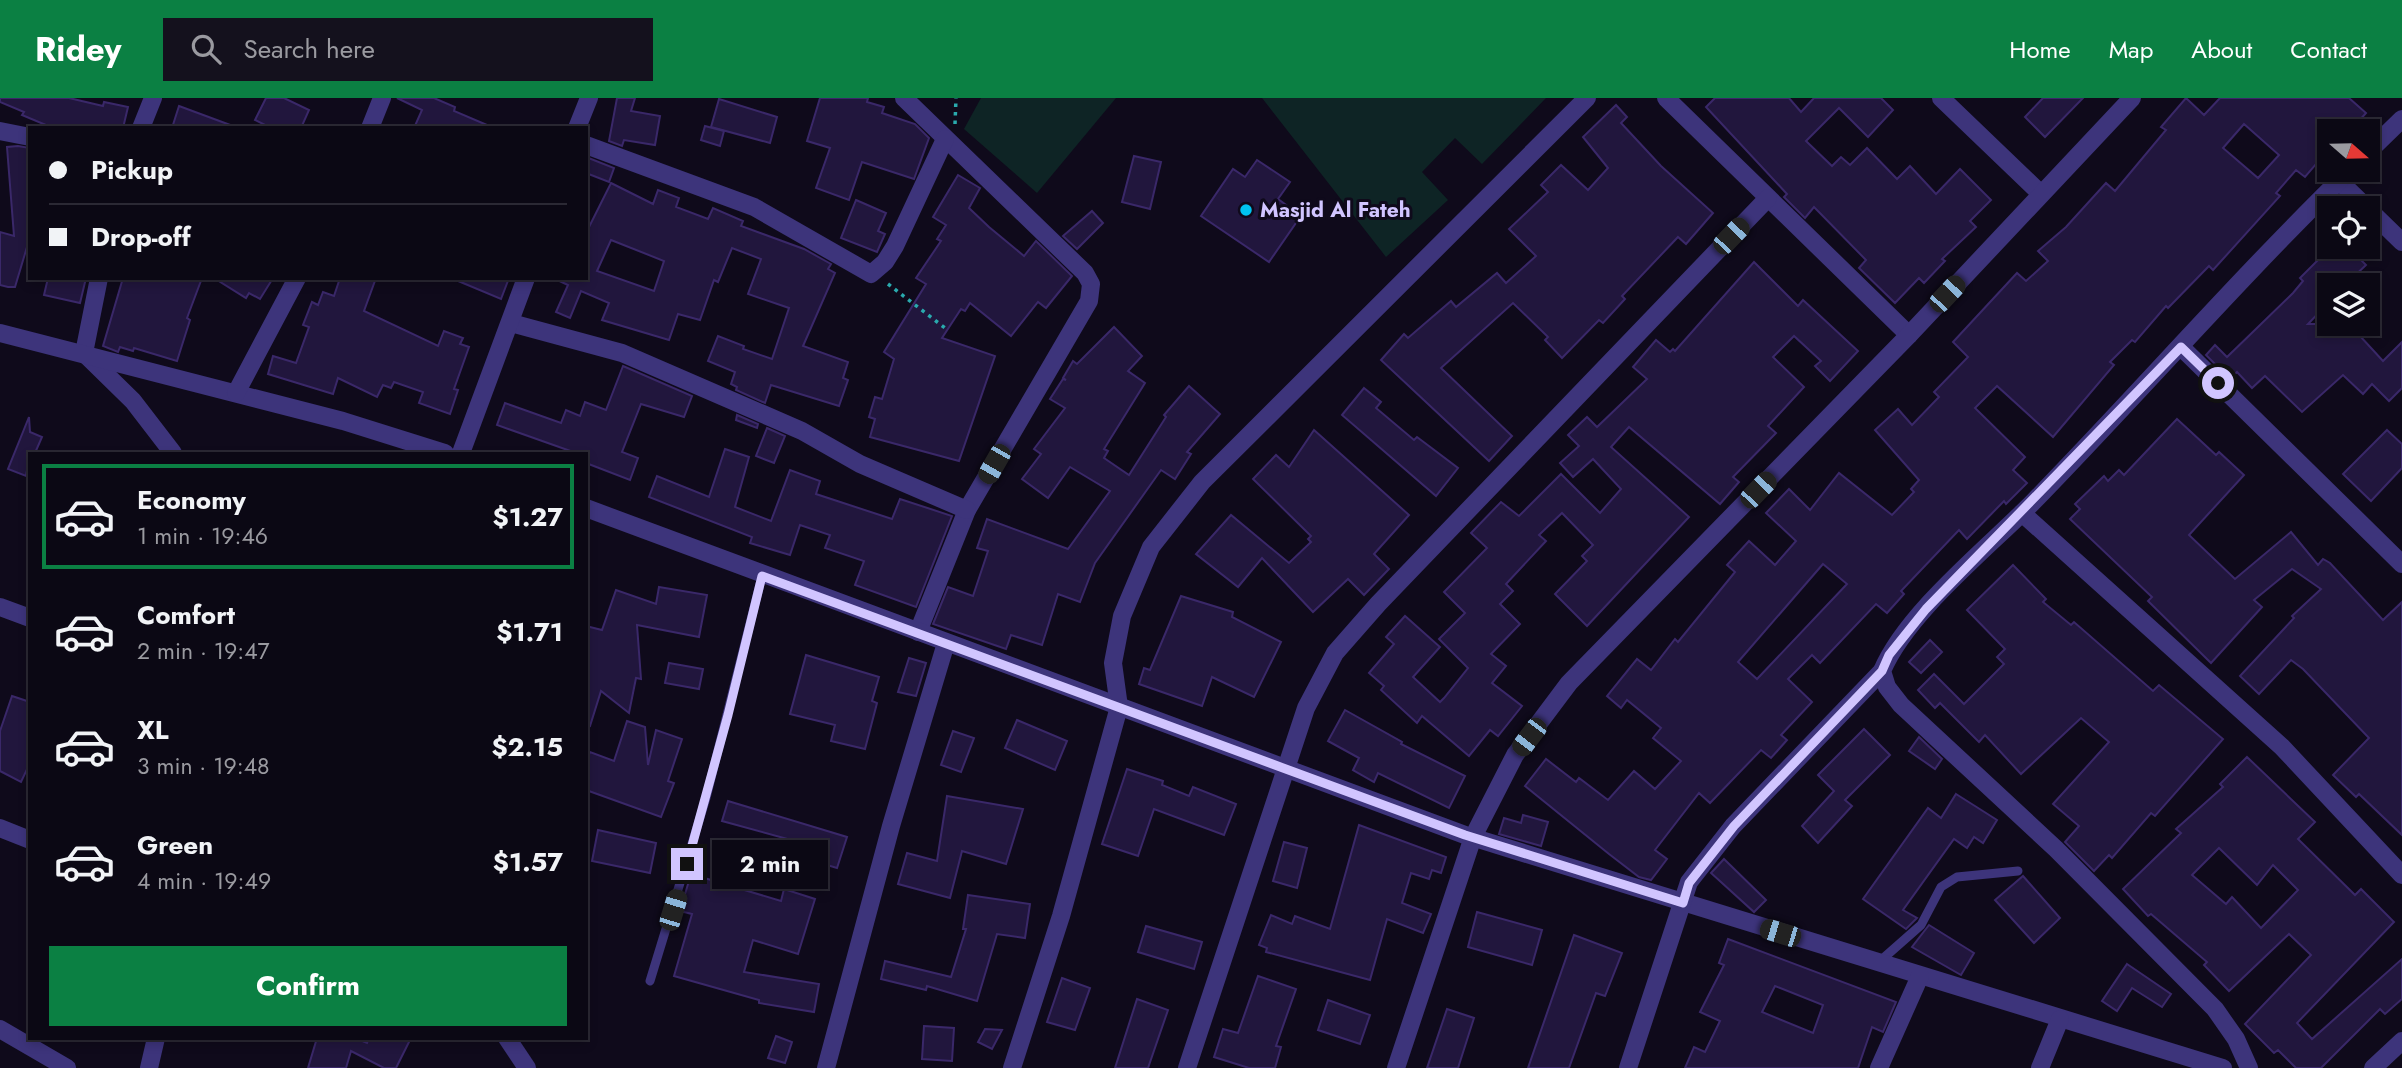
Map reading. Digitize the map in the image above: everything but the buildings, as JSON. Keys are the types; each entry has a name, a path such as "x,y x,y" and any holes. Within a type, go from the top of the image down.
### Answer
{"street":[{"path":"142,126 153,98"},
{"path":"371,126 382,98"},
{"path":"578,126 589,98"},
{"path":"904,98 1085,274 1091,284 1089,302 967,510 918,632"},
{"path":"1012,1068 1061,916 1119,707 1113,663 1122,615 1151,547 1202,482 1587,98"},
{"path":"1666,98 1909,335"},
{"path":"1941,98 2040,193"},
{"path":"1396,1068 1473,837 1515,755 1569,683 1909,335 2132,98"},
{"path":"2380,140 2402,119"},
{"path":"0,131 28,137"},
{"path":"588,146 754,207 871,274 886,262 895,246 945,139"},
{"path":"1628,1068 1689,883 1734,826 1882,671 1889,655 1926,609 2022,513 2337,182"},
{"path":"1187,1068 1306,708 1335,653 1378,604 1768,198"},
{"path":"2380,221 2402,242"},
{"path":"85,353 99,280"},
{"path":"236,393 296,280"},
{"path":"461,452 525,280"},
{"path":"511,323 622,353 802,431 860,464 967,510"},
{"path":"0,333 343,421 442,452"},
{"path":"2181,347 2402,564"},
{"path":"85,353 133,401 172,452"},
{"path":"588,509 762,576 1473,837 2222,1068"},
{"path":"2022,513 2282,747 2402,875"},
{"path":"0,607 28,617"},
{"path":"826,1068 891,826 946,643"},
{"path":"1882,671 1887,687 1901,705 2056,849 2215,1009 2236,1039 2249,1068"},
{"path":"0,828 28,839"},
{"path":"1879,1068 1920,976"},
{"path":"2040,1068 2060,1019"},
{"path":"0,1029 67,1068"},
{"path":"149,1068 156,1040"},
{"path":"508,1040 527,1068"},
{"path":"2373,1068 2402,1041"}],"lane":[{"path":"650,981 719,750 762,576"},
{"path":"1878,963 1921,925 1941,887 1957,877 2018,871"}],"path":[{"path":"871,274 902,292 945,328"}],"green space":[{"path":"981,98 1116,98 1037,193 964,129"},
{"path":"1262,98 1546,98 1482,164 1455,138 1422,172 1448,200 1386,257"}],"place":[{"name":"Masjid Al Fateh","path":"1246,210"}],"route":[{"path":"687,864 728,715 762,576 1465,835 1683,903 1689,883 1734,826 1882,671 1889,655 1926,609 2181,347 2218,383"}]}
